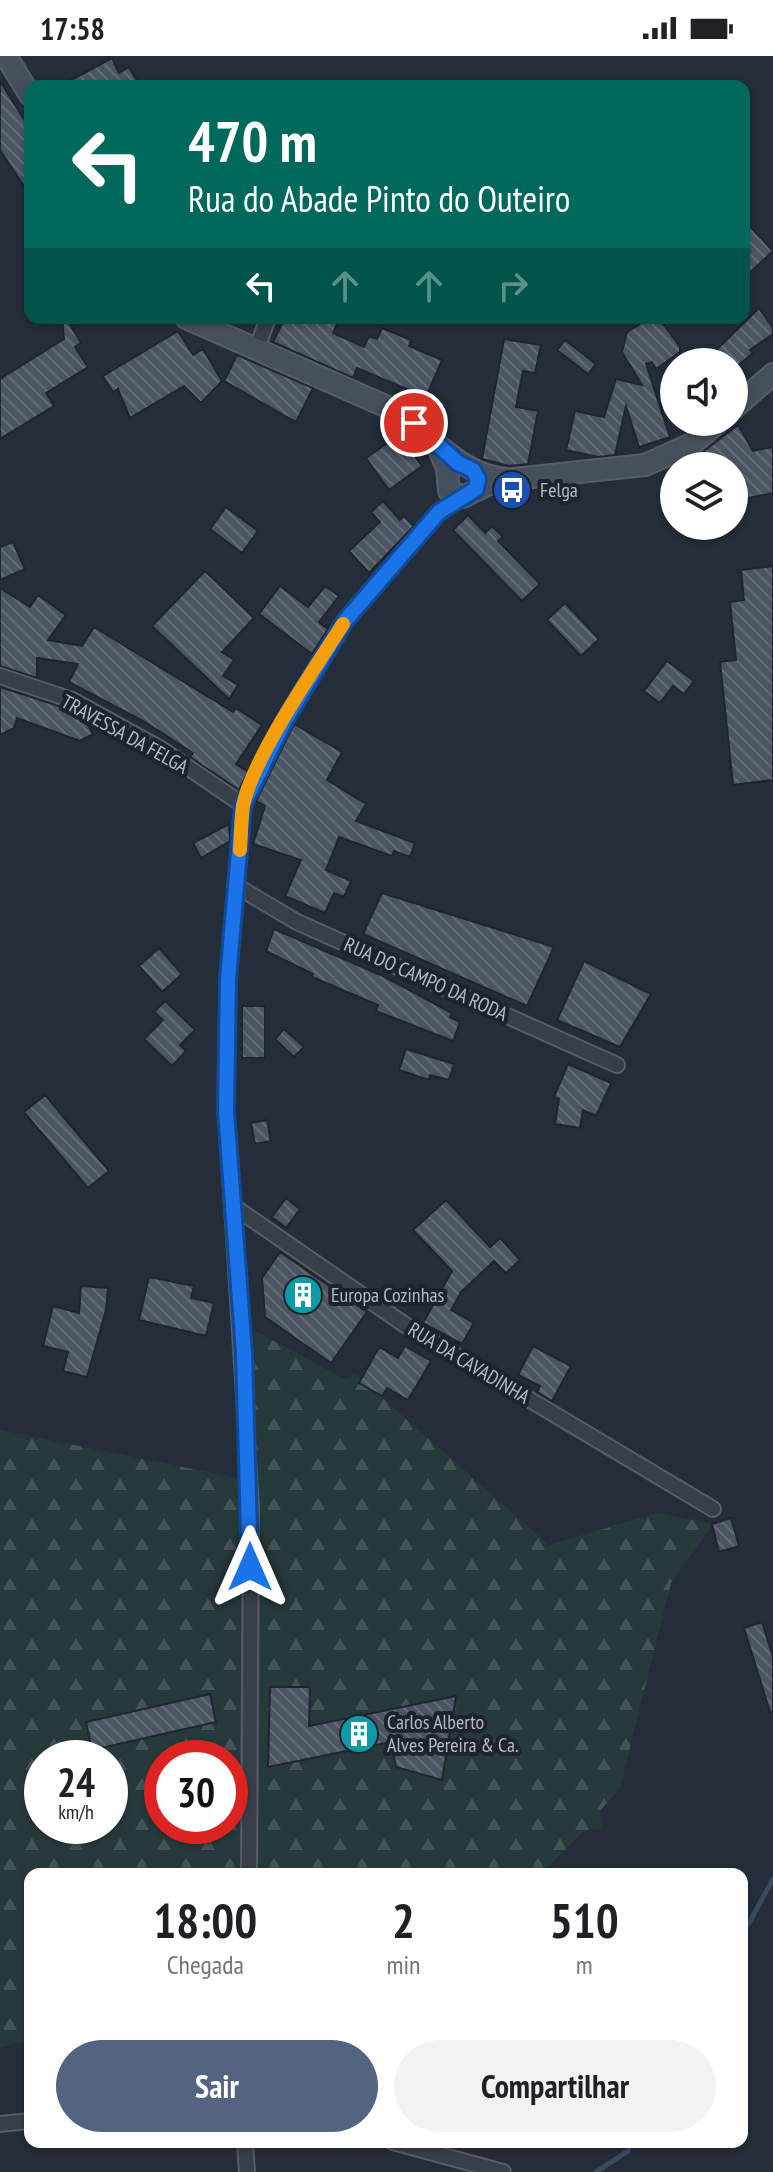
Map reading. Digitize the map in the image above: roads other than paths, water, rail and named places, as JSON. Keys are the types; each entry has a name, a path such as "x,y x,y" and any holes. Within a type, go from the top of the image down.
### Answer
{"street":[{"path":"6,56 24,85"},
{"path":"200,324 392,409 430,438 462,481"},
{"path":"257,348 266,324"},
{"path":"748,396 773,374"},
{"path":"249,1868 251,1506 226,1097 228,979 243,805 277,733 345,621 462,481 483,476 507,479 612,471 645,465 692,444 701,436"},
{"name":"TRAVESSA DA FELGA","path":"0,676 72,700 161,749 243,805"},
{"name":"RUA DO CAMPO DA RODA","path":"238,887 297,922 617,1065"},
{"name":"RUA DA CAVADINHA","path":"233,1206 408,1327 713,1509"},
{"path":"0,2124 24,2122"},
{"path":"245,2148 247,2172"},
{"path":"415,2148 503,2172"}],"waterway":[{"path":"748,1924 773,1879"},
{"path":"596,2172 628,2148"}],"place":[{"name":"Felga","path":"512,490"},
{"name":"Europa Cozinhas","path":"303,1295"},
{"name":"Carlos Alberto Alves Pereira & Ca.","path":"359,1734"}]}
